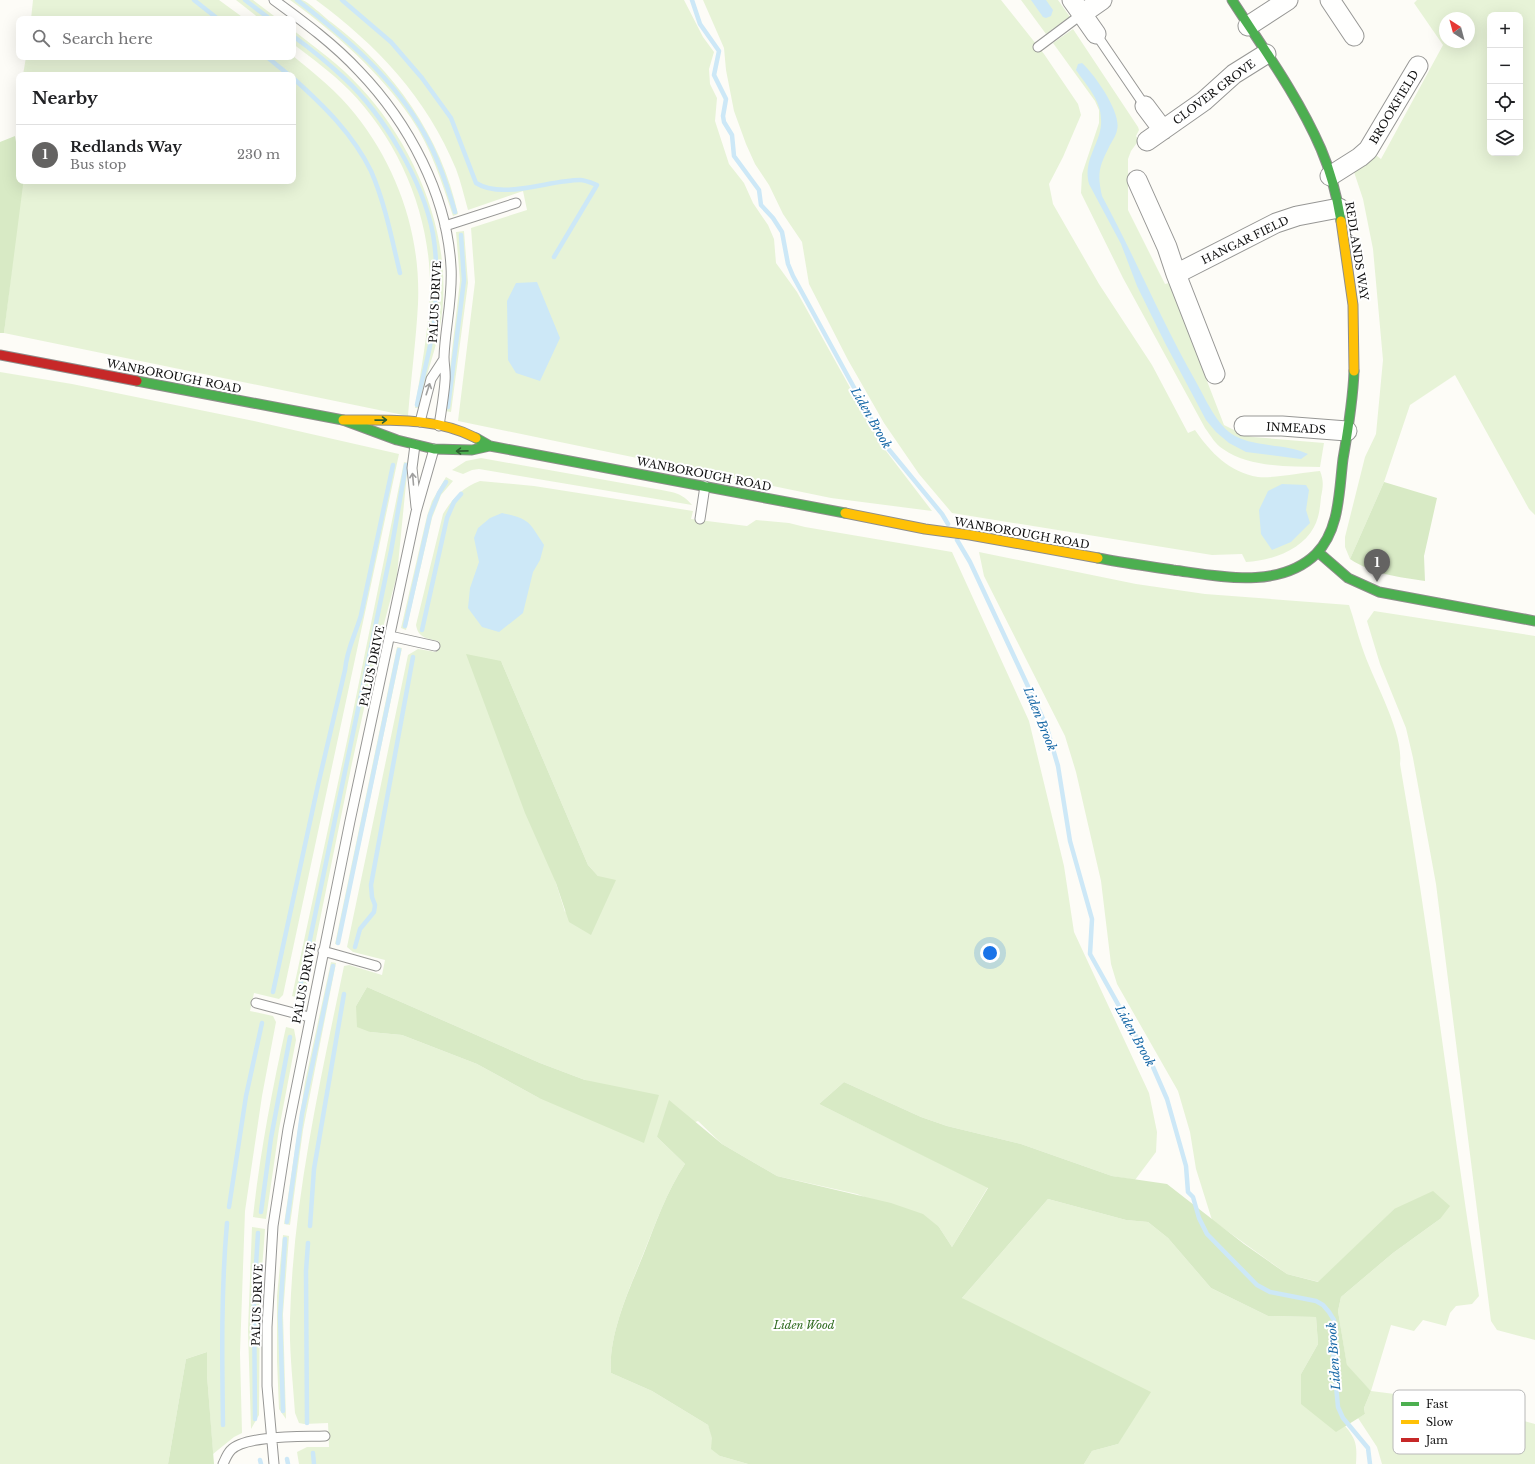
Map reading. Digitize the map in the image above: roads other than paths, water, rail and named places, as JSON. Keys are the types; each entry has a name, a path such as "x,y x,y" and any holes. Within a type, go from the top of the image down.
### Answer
{"street":[{"path":"1096,34 1077,7 1102,0"},
{"name":"REDLANDS WAY","path":"1232,0 1306,118 1319,146 1330,176 1339,208 1349,264 1354,321 1354,365 1347,431 1332,526 1318,552"},
{"path":"1248,26 1288,0"},
{"path":"1330,0 1354,36"},
{"name":"CLOVER GROVE","path":"1147,141 1204,101 1234,74 1266,54"},
{"name":"BROOKFIELD","path":"1330,176 1360,157 1368,150 1418,66"},
{"name":"CLOVER GROVE","path":"1146,106 1163,130"},
{"path":"1137,180 1162,236 1214,374"},
{"name":"HANGAR FIELD","path":"1176,274 1276,223 1297,216 1339,208"},
{"name":"WANBOROUGH ROAD","path":"0,355 417,434 439,426 467,433 490,446 910,525 935,532 974,536 1144,566 1227,577 1271,576 1307,561 1318,552"},
{"name":"WANBOROUGH ROAD","path":"343,420 394,420 417,434 434,449 464,452 490,446"},
{"name":"PALUS DRIVE","path":"434,449 439,426"},
{"name":"INMEADS","path":"1244,426 1289,426 1347,431"},
{"path":"1318,552 1348,578 1375,590 1535,621"}],"lane":[{"name":"PALUS DRIVE","path":"274,0 295,16"},
{"path":"1038,47 1077,7"},
{"name":"PALUS DRIVE","path":"296,17 330,43 360,72 387,104 405,129 423,164 438,199 445,226 451,268 444,359 445,383 439,426"},
{"name":"CLOVER GROVE","path":"1096,34 1146,106"},
{"path":"445,226 516,203"},
{"name":"PALUS DRIVE","path":"416,512 412,468 417,434 431,380 444,359"},
{"name":"PALUS DRIVE","path":"274,1464 268,1386 267,1327 273,1226 288,1129 309,1017 416,512 434,449"},
{"path":"700,518 705,486"},
{"path":"390,636 434,646"},
{"path":"323,951 376,966"},
{"path":"256,1003 309,1017"},
{"path":"223,1464 231,1450 240,1445 272,1438 325,1436"}],"water":[{"path":"1031,0 1046,0 1053,10 1051,16 1046,18 1043,17"},
{"path":"1082,63 1094,76 1112,104 1117,123 1116,134 1101,165 1099,176 1102,196 1171,335 1207,403 1222,425 1235,436 1253,442 1291,448 1308,454 1301,459 1246,452 1229,443 1216,432 1206,420 1165,343 1137,286 1121,244 1089,184 1088,166 1099,135 1101,119 1096,99 1076,70 1078,64"},
{"path":"537,282 560,338 540,381 516,373 508,360 507,301 516,283"},
{"path":"1282,484 1306,485 1309,490 1306,510 1310,523 1291,542 1272,550 1261,534 1259,510 1268,491"},
{"path":"502,513 518,517 532,526 544,545 540,560 533,572 523,613 499,632 482,627 468,608 470,588 479,562 474,538 478,528 490,518"}],"waterway":[{"path":"194,0 214,16"},
{"path":"245,0 266,16"},
{"path":"297,0 350,44 398,94 412,113 434,152 455,212"},
{"path":"342,0 391,42 422,78 451,118 476,183 487,188 499,190 513,190 580,180 597,185 554,257"},
{"name":"Liden Brook","path":"692,0 700,24 719,51 714,75 726,99 723,116 724,122 732,135 734,156 759,190 761,205 773,218 782,232 788,264 793,276 886,446 942,514 948,524"},
{"path":"296,38 344,78 359,93 373,111 400,150 411,171 428,214 436,256 436,300 431,342 417,405"},
{"path":"271,60 285,72"},
{"path":"296,81 346,132 364,157 376,183 388,222 400,273"},
{"path":"448,407 464,280 461,235"},
{"path":"273,992 349,648 361,615 393,465"},
{"path":"299,992 391,551 406,465"},
{"path":"405,626 430,515 439,493 446,482"},
{"path":"422,630 447,518 454,502 461,494"},
{"name":"Liden Brook","path":"957,540 970,562 1046,725 1058,766 1070,841 1092,919 1090,954 1153,1067 1167,1099 1186,1166 1188,1192 1193,1197 1199,1218 1207,1234 1257,1285 1270,1292 1316,1301 1323,1305 1329,1312 1334,1320 1333,1353 1338,1407 1343,1418 1368,1448 1370,1464"},
{"path":"338,943 399,650"},
{"path":"355,947 360,929 374,912 375,905 372,897 371,885 413,657"},
{"path":"287,1222 302,1114 333,966"},
{"path":"310,1226 314,1169 344,994"},
{"path":"229,1207 246,1096 262,1023"},
{"path":"261,1212 271,1138 290,1037"},
{"path":"223,1425 222,1349 227,1223"},
{"path":"255,1419 254,1297 258,1233"},
{"path":"283,1411 280,1316 285,1239"},
{"path":"307,1423 306,1271 308,1243"},
{"path":"313,1453 314,1464"},
{"path":"287,1459 288,1464"},
{"path":"260,1460 261,1464"}],"place":[{"name":"Redlands Way","path":"1377,582"}],"park label":[{"name":"Liden Wood","path":"804,1325"}]}
